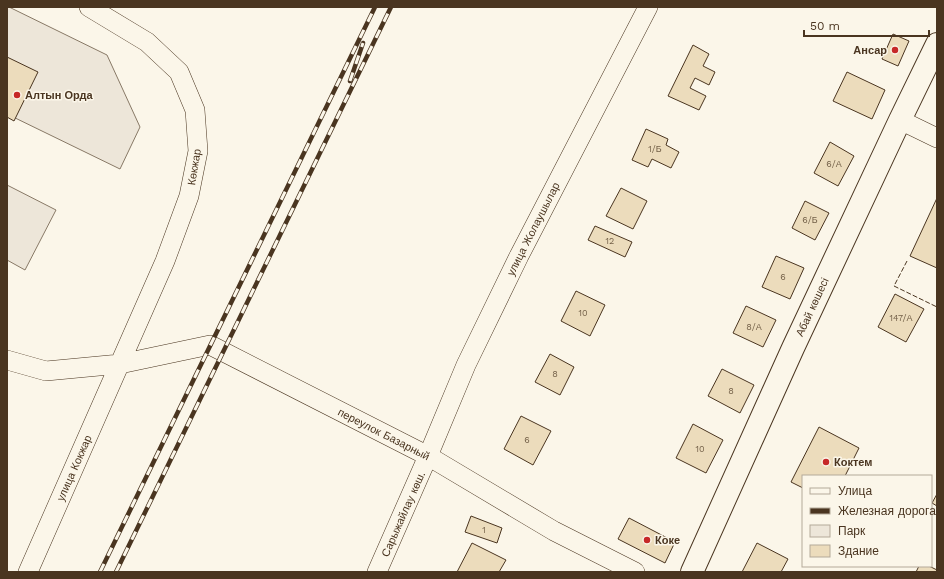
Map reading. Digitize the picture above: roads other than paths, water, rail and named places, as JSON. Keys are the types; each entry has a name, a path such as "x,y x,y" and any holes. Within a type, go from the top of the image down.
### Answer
{"main road":[{"name":"Абай көшесі","path":"692,572 793,348 937,44"}],"street":[{"name":"Көкжар","path":"89,7 147,42 179,72 195,110 198,151 189,196 165,261 120,364"},
{"name":"улица Жолаушылар","path":"428,456 466,365 519,256 648,7"},
{"path":"900,120 937,138"},
{"name":"переулок Базарный","path":"7,360 46,371 120,364 210,346 428,456 554,531 635,572"},
{"name":"улица Кокжар","path":"28,572 120,364"},
{"name":"Сарыжайлау көш.","path":"377,572 428,456"}],"railway":[{"path":"100,572 375,7"},
{"path":"116,572 391,7"},
{"path":"350,81 363,43"}],"place":[{"name":"Ансар","path":"895,50"},
{"name":"Алтын Орда","path":"17,95"},
{"name":"Коктем","path":"826,462"},
{"name":"Коке","path":"647,540"}]}
